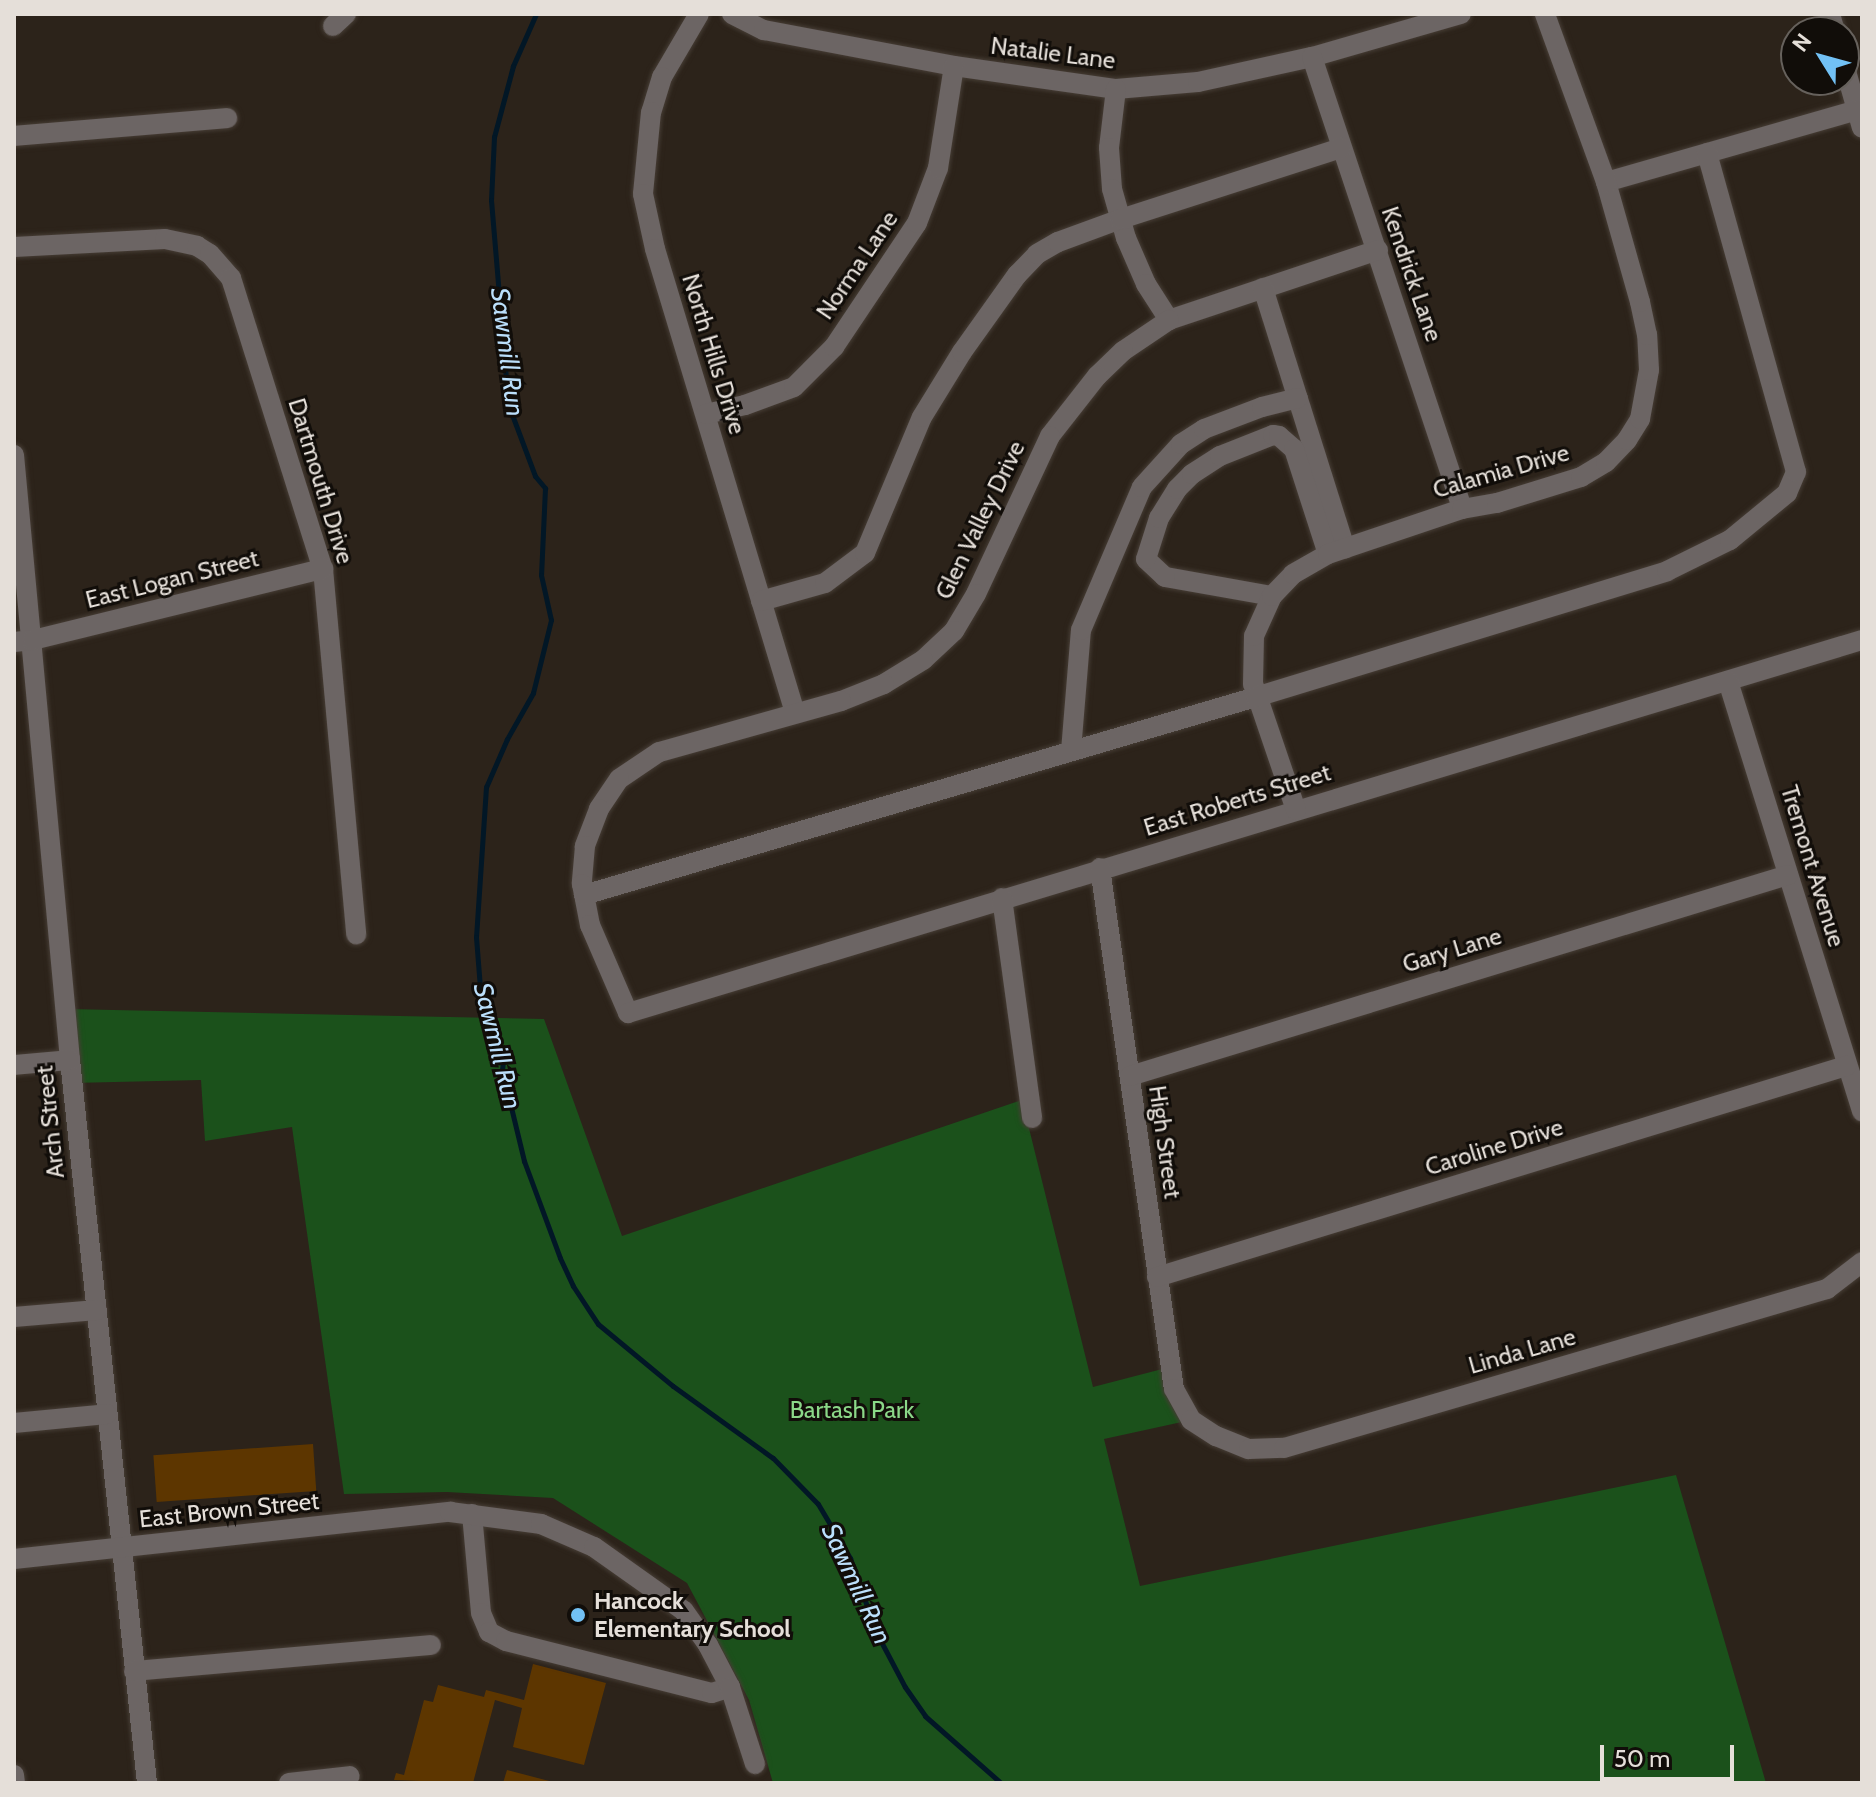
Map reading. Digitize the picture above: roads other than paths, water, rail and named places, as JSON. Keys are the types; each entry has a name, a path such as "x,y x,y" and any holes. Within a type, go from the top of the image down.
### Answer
{"street":[{"name":"North Hills Drive","path":"699,14 662,77 651,112 643,194 655,249 795,712"},
{"name":"Natalie Lane","path":"732,14 764,30 954,66 1116,89 1198,82 1312,57 1461,14"},
{"name":"Calamia Drive","path":"1296,810 1256,697 1251,661 1254,636 1272,596 1293,574 1336,551 1462,509 1522,496 1581,477 1606,462 1640,419 1649,370 1647,335 1606,182 1545,14"},
{"name":"Kendrick Lane","path":"1312,57 1462,509"},
{"name":"Norma Lane","path":"706,414 745,405 794,387 834,347 917,223 938,168 954,66"},
{"path":"1116,89 1109,148 1112,189 1146,284 1169,320"},
{"path":"1606,182 1707,153 1859,119 1853,96"},
{"path":"14,136 227,118"},
{"path":"761,601 825,583 865,553 922,417 1017,275 1037,254 1058,242 1121,219 1341,148"},
{"path":"584,895 1256,697 1667,571 1730,540 1787,493 1796,472 1707,153"},
{"name":"Dartmouth Drive","path":"14,247 165,239 197,246 210,254 231,278 323,569 356,935"},
{"name":"Glen Valley Drive","path":"628,1013 590,925 584,895 585,846 599,809 619,779 659,752 841,701 884,684 923,660 954,631 976,594 1050,436 1088,387 1123,351 1169,320 1378,250"},
{"path":"1263,288 1298,398 1336,551"},
{"path":"1071,751 1081,630 1142,487 1181,444 1204,429 1262,407 1298,398"},
{"path":"1272,596 1165,577 1146,559 1159,518 1192,474 1220,456 1273,435 1279,436 1294,449 1336,551"},
{"name":"Arch Street","path":"14,455 24,641 147,1783"},
{"name":"East Logan Street","path":"24,641 323,569"},
{"name":"East Roberts Street","path":"628,1013 1862,640"},
{"name":"Tremont Avenue","path":"1728,681 1862,1112"},
{"name":"High Street","path":"1100,868 1174,1389 1191,1420"},
{"name":"Gary Lane","path":"1130,1076 1788,875"},
{"path":"1002,898 1032,1118"},
{"path":"14,1065 70,1060"},
{"name":"Caroline Drive","path":"1157,1277 1846,1066"},
{"name":"Linda Lane","path":"1191,1420 1216,1436 1249,1449 1284,1448 1827,1289 1862,1262"},
{"path":"14,1317 97,1310"},
{"path":"14,1423 107,1414"},
{"name":"East Brown Street","path":"14,1559 450,1512 559,1530 633,1573 684,1611 708,1645 730,1687 755,1764"},
{"path":"472,1514 481,1613 489,1632 506,1641 712,1693 730,1687"},
{"path":"134,1671 431,1645"},
{"path":"14,1775 15,1783"},
{"path":"289,1783 350,1776"}],"waterway":[{"name":"Sawmill Run","path":"536,14 513,66 494,137 491,200 508,404 535,476 545,488 541,575 551,620 533,693 507,739 486,787 476,937 480,988 503,1061 502,1070 524,1161 560,1258 573,1286 598,1324 673,1386 773,1458 818,1504 850,1558 876,1632 905,1687 925,1716 1001,1783"}],"place":[{"name":"Hancock Elementary School","path":"578,1615"}],"park label":[{"name":"Bartash Park","path":"852,1410"}]}
